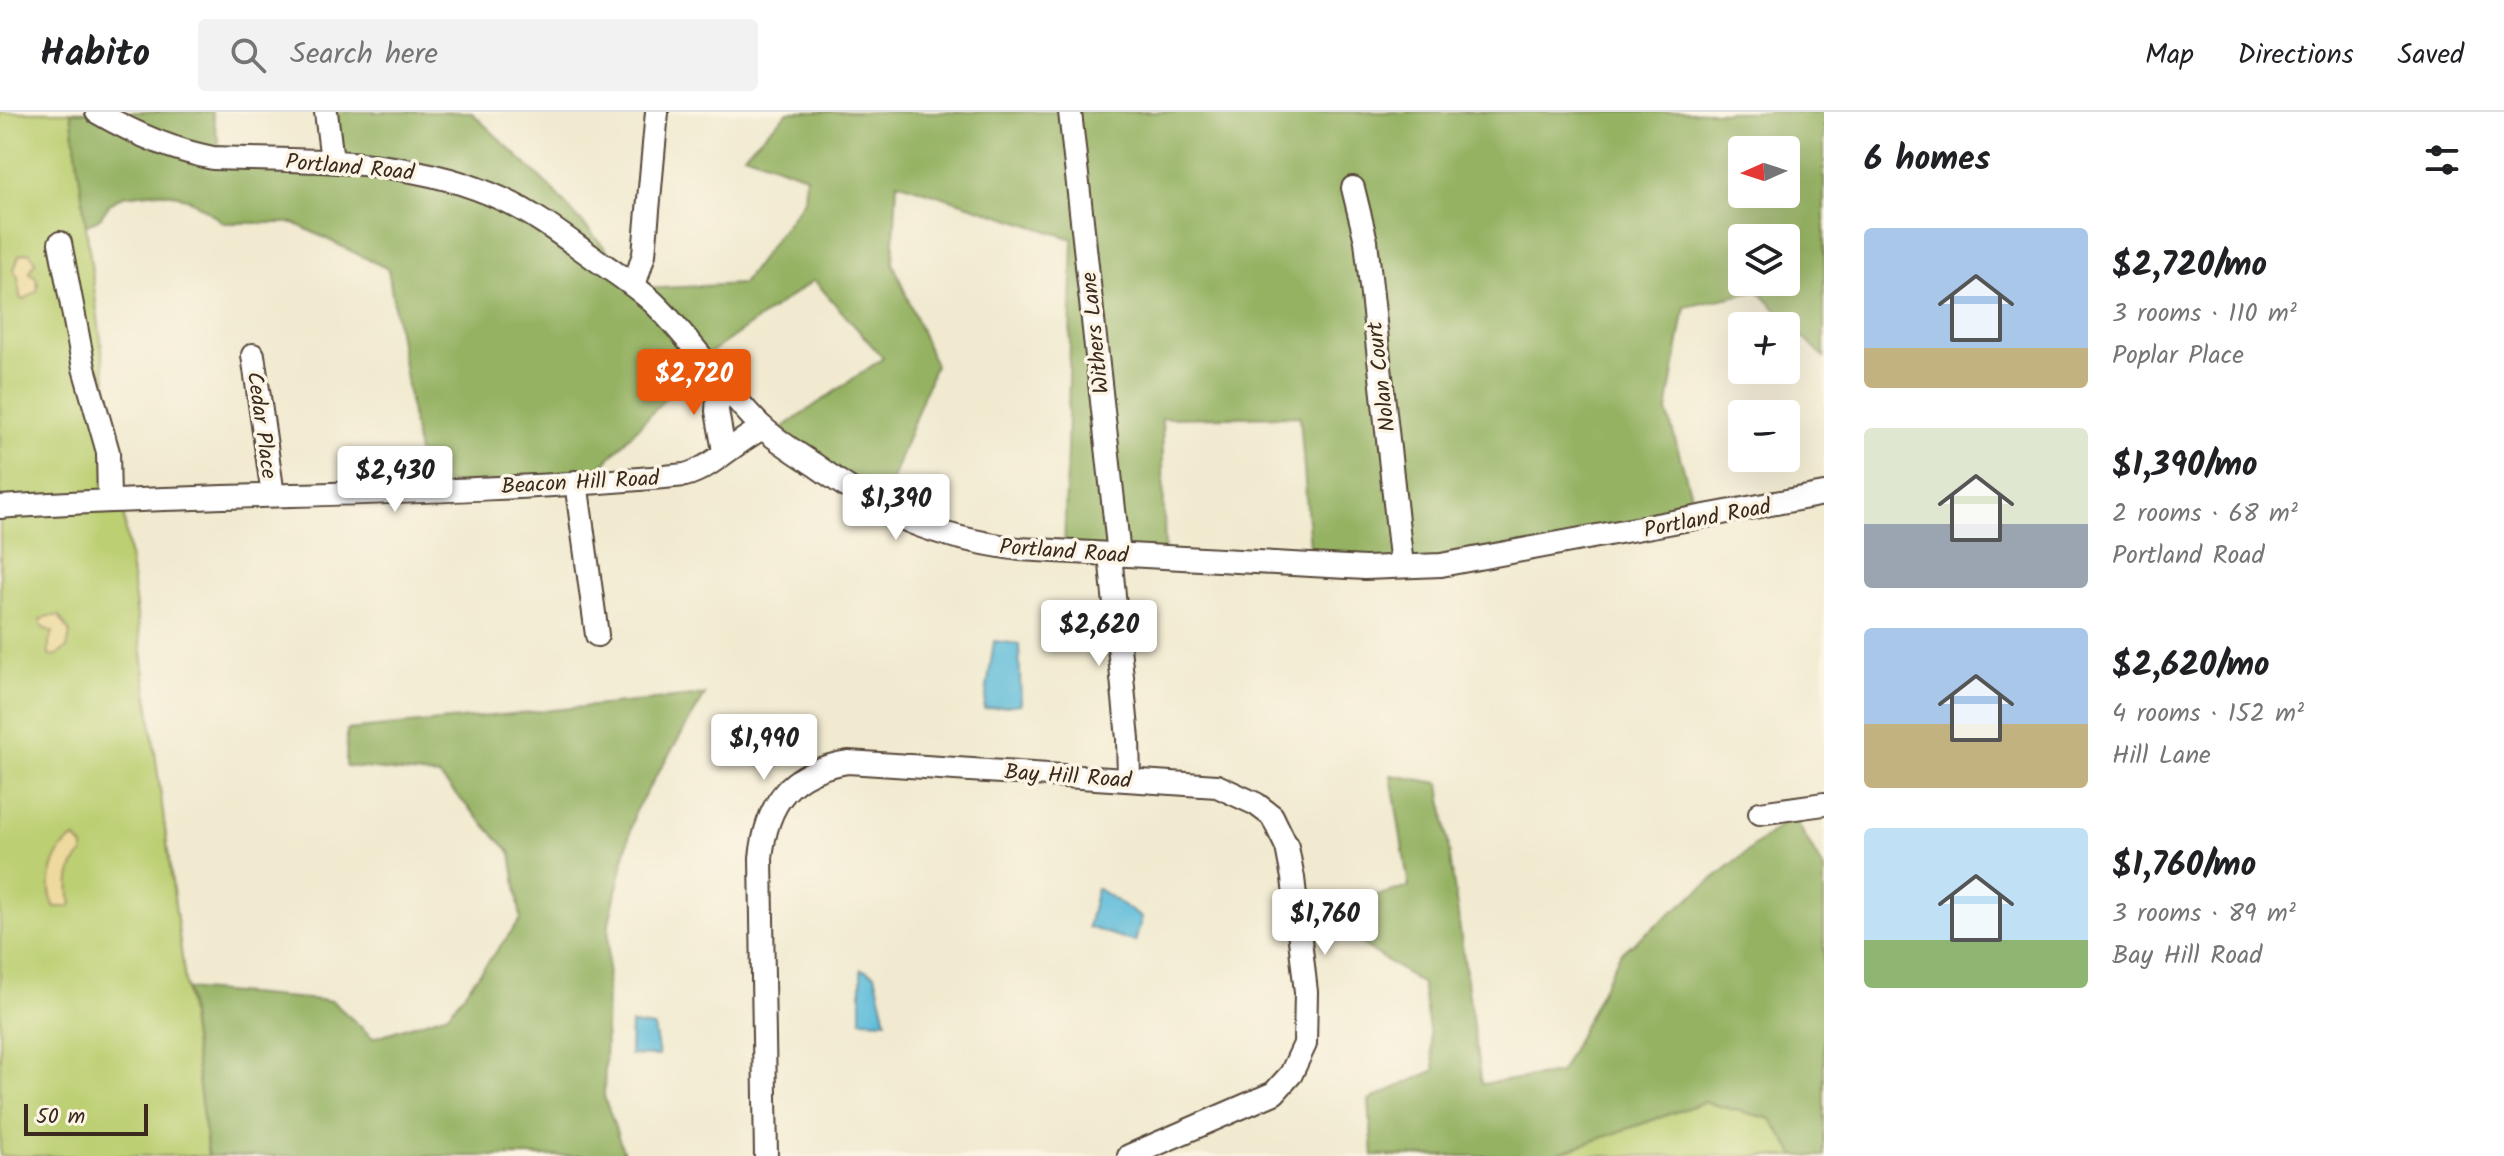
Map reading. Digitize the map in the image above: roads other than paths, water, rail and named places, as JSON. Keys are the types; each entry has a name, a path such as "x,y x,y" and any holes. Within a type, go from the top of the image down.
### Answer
{"street":[{"name":"Portland Road","path":"97,112 166,146 197,155 332,161 434,175 480,190 539,219 634,286 663,313 763,428 862,499 916,526 974,542 1019,549 1350,567 1402,566 1462,562 1824,494"},
{"path":"326,112 332,161"},
{"path":"634,286 644,254 657,112"},
{"name":"Withers Lane","path":"1070,112 1114,554 1129,778"},
{"name":"Nolan Court","path":"1353,188 1366,241 1402,566"},
{"path":"60,243 84,368 108,452 109,500"},
{"name":"Cedar Place","path":"253,355 273,495"},
{"path":"719,379 717,411 724,451"},
{"name":"Beacon Hill Road","path":"0,507 685,475 706,467 724,451 763,428"},
{"path":"576,482 597,635"},
{"name":"Bay Hill Road","path":"766,1156 761,858 769,815 790,787 814,770 848,762 1217,786 1256,804 1277,823 1287,847 1293,878 1306,992 1306,1034 1300,1059 1274,1093 1129,1156"},
{"path":"1760,813 1824,804"}],"water":[{"path":"994,641 1019,644 1021,704 984,709"},
{"path":"1097,888 1142,918 1135,942 1088,927"},
{"path":"861,969 875,974 886,1021 861,1020"},
{"path":"631,1024 654,1027 659,1056 630,1055"}]}
